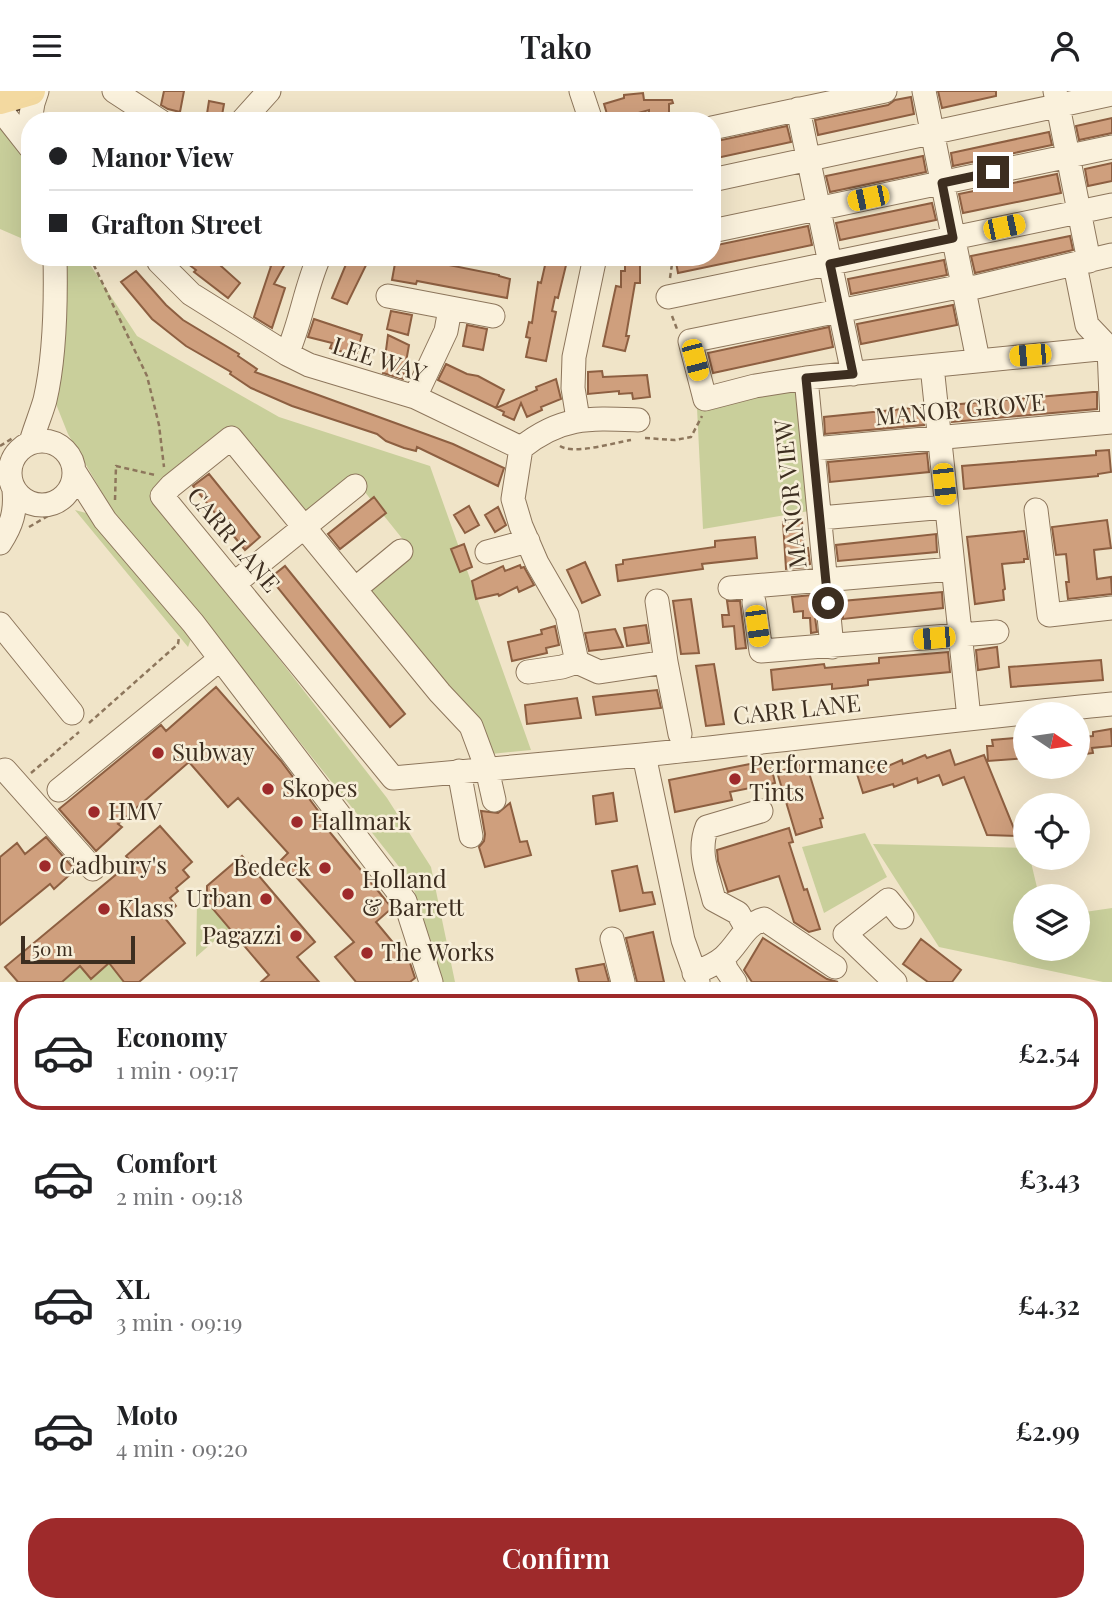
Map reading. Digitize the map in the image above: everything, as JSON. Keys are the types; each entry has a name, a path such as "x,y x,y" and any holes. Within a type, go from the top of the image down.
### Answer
{"main road":[{"path":"0,100 31,91"}],"street":[{"path":"32,112 37,91"},
{"path":"114,91 146,112"},
{"path":"250,112 269,91"},
{"path":"581,91 589,112"},
{"path":"721,126 880,91"},
{"path":"924,91 978,360"},
{"path":"721,178 932,133 1057,99 1112,95"},
{"path":"1057,99 1080,211 1087,325 1109,348 1112,422"},
{"path":"0,109 21,136"},
{"path":"799,109 853,374"},
{"path":"721,229 1112,147"},
{"path":"668,297 1112,205"},
{"path":"1109,348 806,378 755,386 705,399 690,341 963,286 976,286 1112,255"},
{"path":"31,442 45,401 56,301 55,266"},
{"name":"LEE WAY","path":"163,266 191,294 287,354 309,365 415,397 521,448"},
{"path":"287,354 297,331 308,282 315,266"},
{"path":"578,419 573,388 574,356 593,266"},
{"path":"388,296 493,316"},
{"path":"415,397 446,331 450,309"},
{"path":"932,366 969,718"},
{"name":"MANOR VIEW","path":"806,378 832,647"},
{"path":"45,401 57,444 71,460 86,494 193,624 405,901 430,982"},
{"path":"576,662 567,615 537,563 513,499 521,448 534,438 578,419 638,420"},
{"name":"MANOR GROVE","path":"813,449 1112,422"},
{"name":"CARR LANE","path":"487,769 471,726 440,693 231,438 162,496 393,778 644,755 1112,704"},
{"path":"11,535 16,507 14,490 5,465 31,442 57,444"},
{"path":"235,583 355,487"},
{"path":"14,490 28,502 46,505"},
{"path":"11,535 46,505 86,494"},
{"path":"820,518 946,507"},
{"path":"1036,510 1049,615 1112,608"},
{"path":"487,552 528,541"},
{"path":"355,589 401,551"},
{"path":"730,588 953,569"},
{"path":"657,601 680,734"},
{"path":"754,602 761,651 998,632"},
{"path":"0,624 72,713"},
{"path":"59,790 220,659"},
{"path":"528,672 576,662 598,672 666,662"},
{"path":"644,755 683,940 696,977 723,958 754,922 764,919 835,967"},
{"path":"487,769 494,800"},
{"path":"459,771 471,836"},
{"path":"11,777 93,869"},
{"path":"747,929 738,913 714,900 701,851 708,827 761,811"},
{"path":"895,982 845,934 888,900 902,917"},
{"path":"612,939 623,982"},
{"path":"723,958 726,969 735,982"}],"path":[{"path":"11,535 86,494 116,466 165,478 159,425 147,376 94,266"},
{"path":"11,777 178,644 178,631"}],"green space":[{"path":"0,124 15,141 21,155 21,238 0,229"},
{"path":"64,266 91,266 137,336 279,417 430,466 531,750 491,754 368,591 413,552 356,481 306,515 233,428 162,508 387,798 431,867 455,982 440,982 412,883 218,639 122,527 68,434 56,404"},
{"path":"804,381 815,510 703,529 697,408 753,391"},
{"path":"75,510 94,518 185,627 191,639 188,647"},
{"path":"865,833 887,877 824,913 802,847"},
{"path":"873,844 1013,848 1013,870 1033,870 1036,884 1013,884 1013,961 1090,961 1090,911 1112,908 1112,982 939,947"},
{"path":"207,902 229,928 196,957 197,903"},
{"path":"109,964 124,982 62,982 80,966 91,979"}],"building":[{"path":"164,91 184,91 180,112 161,105"},
{"path":"938,91 996,91 996,96 942,108"},
{"path":"643,93 644,100 672,100 673,103 669,104 669,112 606,112 604,104 624,98 624,95"},
{"path":"911,97 914,114 818,135 815,120 888,105 895,100"},
{"path":"209,101 224,104 223,112 207,112"},
{"path":"1112,118 1112,133 1079,140 1076,126"},
{"path":"787,126 791,142 721,157 721,140"},
{"path":"1049,132 1052,145 953,166 951,153"},
{"path":"923,156 926,172 830,192 826,176"},
{"path":"1112,163 1112,181 1088,186 1085,169"},
{"path":"1057,174 1061,193 963,213 959,194"},
{"path":"932,203 936,220 840,240 836,223"},
{"path":"808,226 812,245 721,264 721,244"},
{"path":"1070,236 1073,250 975,273 971,256"},
{"path":"944,260 947,275 851,294 848,279"},
{"path":"191,266 221,266 240,283 228,298 194,272 196,270"},
{"path":"271,266 284,266 274,284 285,288 272,328 254,317"},
{"path":"345,266 366,266 347,304 332,298"},
{"path":"395,266 454,266 510,279 507,298 417,281 416,284 392,280"},
{"path":"545,266 566,266 552,311 556,312 546,361 526,357 530,338 526,337 529,322 532,323 538,282 541,283"},
{"path":"625,266 640,266 640,283 635,283 625,351 603,346 616,286 621,287 621,271 625,271"},
{"path":"677,266 712,266 678,273"},
{"path":"136,271 183,320 239,354 238,356 257,369 255,372 453,444 504,468 498,486 417,447 416,451 404,448 377,434 292,406 251,388 230,374 231,372 186,346 152,319 121,282"},
{"path":"953,305 957,325 861,344 857,324"},
{"path":"391,311 412,315 408,335 387,329"},
{"path":"314,319 362,335 356,356 330,348 332,343 308,337"},
{"path":"467,325 487,329 483,350 463,346"},
{"path":"829,327 833,347 713,373 708,353"},
{"path":"388,335 409,345 403,379 383,373"},
{"path":"446,364 478,376 504,390 496,408 438,380"},
{"path":"602,371 603,377 647,375 650,397 633,399 632,393 619,394 619,391 588,394 588,372"},
{"path":"556,379 561,399 541,407 542,410 527,417 521,403 514,420 496,408 537,390 536,387"},
{"path":"1097,392 1097,409 952,422 950,405"},
{"path":"922,407 924,425 825,434 824,417"},
{"path":"1109,450 1111,472 1098,476 964,489 962,466 1096,455 1096,451"},
{"path":"927,453 929,472 830,482 828,462"},
{"path":"209,474 260,537 245,550 193,486"},
{"path":"374,497 386,513 340,549 328,534"},
{"path":"469,506 479,525 465,533 454,515"},
{"path":"498,507 506,525 495,532 485,515"},
{"path":"1107,520 1111,548 1094,550 1097,579 1111,577 1112,594 1068,599 1066,554 1056,555 1052,527"},
{"path":"802,521 804,549 808,548 810,564 806,567 786,569 783,522"},
{"path":"1024,531 1028,559 1024,559 1024,562 1002,564 1004,600 975,604 967,537"},
{"path":"936,534 937,552 838,561 836,545"},
{"path":"755,537 757,558 702,564 703,569 618,581 616,565 623,564 623,560 715,547 715,541"},
{"path":"464,544 472,567 460,572 451,549"},
{"path":"585,562 600,595 582,603 567,570"},
{"path":"520,565 521,568 524,567 534,585 519,592 517,587 499,596 498,594 476,599 472,581 503,566 505,571"},
{"path":"285,566 405,714 390,727 270,578"},
{"path":"942,592 943,608 843,619 842,601"},
{"path":"812,595 817,632 811,633 810,618 803,618 803,611 794,612 792,597"},
{"path":"691,599 699,653 681,654 673,601"},
{"path":"727,601 740,601 746,648 736,649 734,626 723,627 722,615 729,615"},
{"path":"646,625 649,643 627,646 624,628"},
{"path":"555,626 559,645 546,648 547,653 512,661 508,642 542,634 541,630"},
{"path":"615,629 623,647 589,651 585,633"},
{"path":"997,647 999,667 978,670 976,650"},
{"path":"948,652 950,672 868,680 868,685 852,687 832,689 832,684 773,690 771,670 824,664 825,668 879,663 879,658"},
{"path":"1101,660 1103,680 1011,687 1009,667"},
{"path":"714,664 724,724 706,726 696,666"},
{"path":"216,687 281,761 322,816 319,819 392,908 376,922 410,963 415,978 410,982 356,982 335,957 354,942 281,860 288,853 238,798 228,807 189,762 118,824 122,827 96,851 59,809 161,725 166,731"},
{"path":"657,690 661,708 596,715 593,697"},
{"path":"577,698 581,718 527,724 525,705"},
{"path":"1111,729 1112,746 1092,748 1093,753 1090,753 1090,736 1093,736 1093,732"},
{"path":"1013,738 1013,759 988,761 987,746 993,746 992,740"},
{"path":"950,750 955,765 984,755 1013,826 1013,836 987,835 964,777 943,785 939,775 918,783 917,778 894,787 893,784 863,793 856,771 880,764 881,769 902,760 903,764 925,755 927,758"},
{"path":"770,760 775,783 730,792 732,800 675,812 669,780"},
{"path":"806,763 823,818 820,819 822,827 796,835 777,772"},
{"path":"613,793 617,821 596,824 593,796"},
{"path":"510,803 520,842 527,841 531,855 485,867 479,847 485,834 481,811 498,813"},
{"path":"160,826 192,862 183,870 189,877 176,888 178,891 170,898 176,906 164,917 185,943 139,982 124,982 109,963 91,979 80,966 62,982 18,982 5,967 131,862 126,856"},
{"path":"789,828 793,842 789,843 820,929 809,932 794,922 779,876 728,892 718,861 717,850"},
{"path":"46,837 75,870 54,889 50,884 0,925 0,857 17,843 25,854"},
{"path":"242,856 315,942 297,957 319,982 261,982 269,975 207,902 207,886"},
{"path":"637,866 643,893 652,892 655,904 620,911 612,871"},
{"path":"653,932 664,982 637,982 626,938"},
{"path":"763,938 827,979 838,982 752,982 744,970"},
{"path":"921,939 961,970 952,982 928,982 903,964"},
{"path":"604,964 609,982 579,982 576,969"}],"place":[{"name":"Subway","path":"158,753"},
{"name":"Performance Tints","path":"735,779"},
{"name":"Skopes","path":"268,789"},
{"name":"HMV","path":"94,812"},
{"name":"Hallmark","path":"297,822"},
{"name":"Cadbury's","path":"45,866"},
{"name":"Bedeck","path":"325,868"},
{"name":"Holland & Barrett","path":"348,894"},
{"name":"Urban","path":"266,899"},
{"name":"Klass","path":"104,909"},
{"name":"Pagazzi","path":"296,936"},
{"name":"The Works","path":"367,953"}],"route":[{"path":"828,603 806,378 853,374 830,264 953,238 942,183 993,172"}]}
